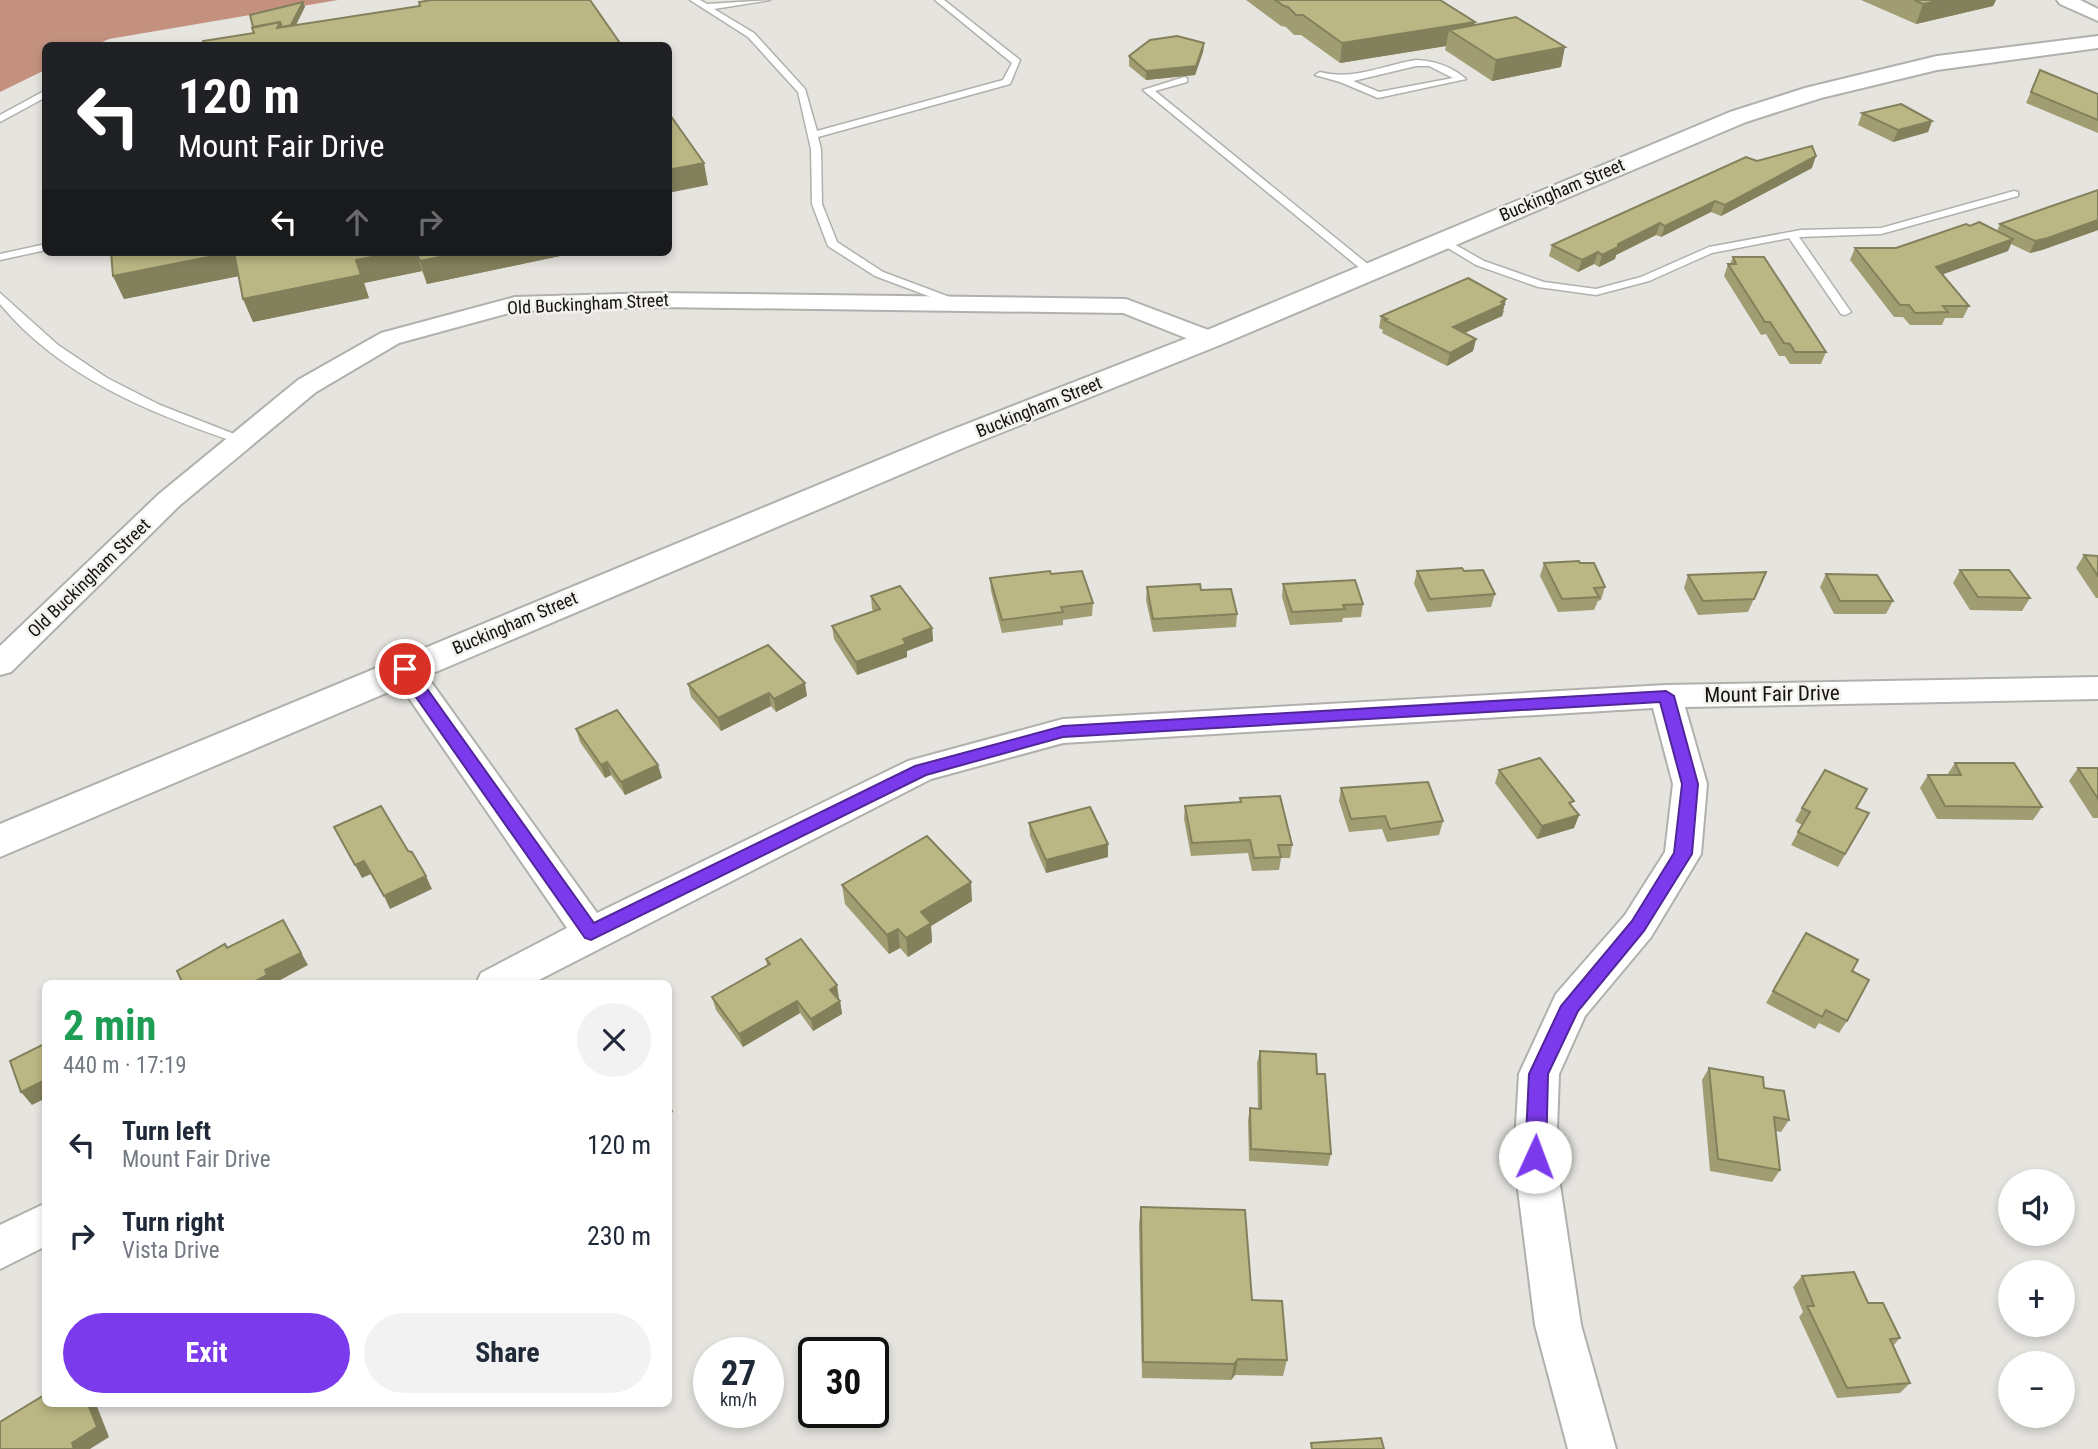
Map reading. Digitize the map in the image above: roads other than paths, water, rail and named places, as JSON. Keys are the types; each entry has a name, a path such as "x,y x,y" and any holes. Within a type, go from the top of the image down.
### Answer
{"main road":[{"name":"Buckingham Street","path":"0,841 952,441 1210,339 1738,117 1813,93 1937,63 2098,42"}],"street":[{"path":"2066,0 2098,16"},
{"name":"Old Buckingham Street","path":"0,664 169,500 307,386 390,338 514,304 657,300 1126,306 1210,339"},
{"path":"405,669 591,933"},
{"name":"Mount Fair Drive","path":"503,980 591,933 920,770 1063,731 1666,696 2098,688"},
{"path":"1592,1449 1558,1325 1535,1157 1539,1074 1570,1006 1638,926 1683,854 1690,784 1666,696"},
{"path":"0,1248 42,1225"}],"lane":[{"path":"694,0 751,35 802,91 816,149 817,204 832,244 879,274 959,304"},
{"path":"706,7 766,0"},
{"path":"813,135 1007,82 1017,62 939,0"},
{"path":"1320,75 1342,79 1378,94 1461,79 1445,66 1428,62 1342,79"},
{"path":"1184,80 1148,90 1371,272"},
{"path":"0,119 42,95"},
{"path":"1443,242 1480,263 1542,285 1596,292 1646,279 1709,250 1792,234 1881,231 2014,194"},
{"path":"1792,234 1845,312"},
{"path":"0,257 42,248"},
{"path":"0,296 45,341 114,390 177,419 241,439"}]}
